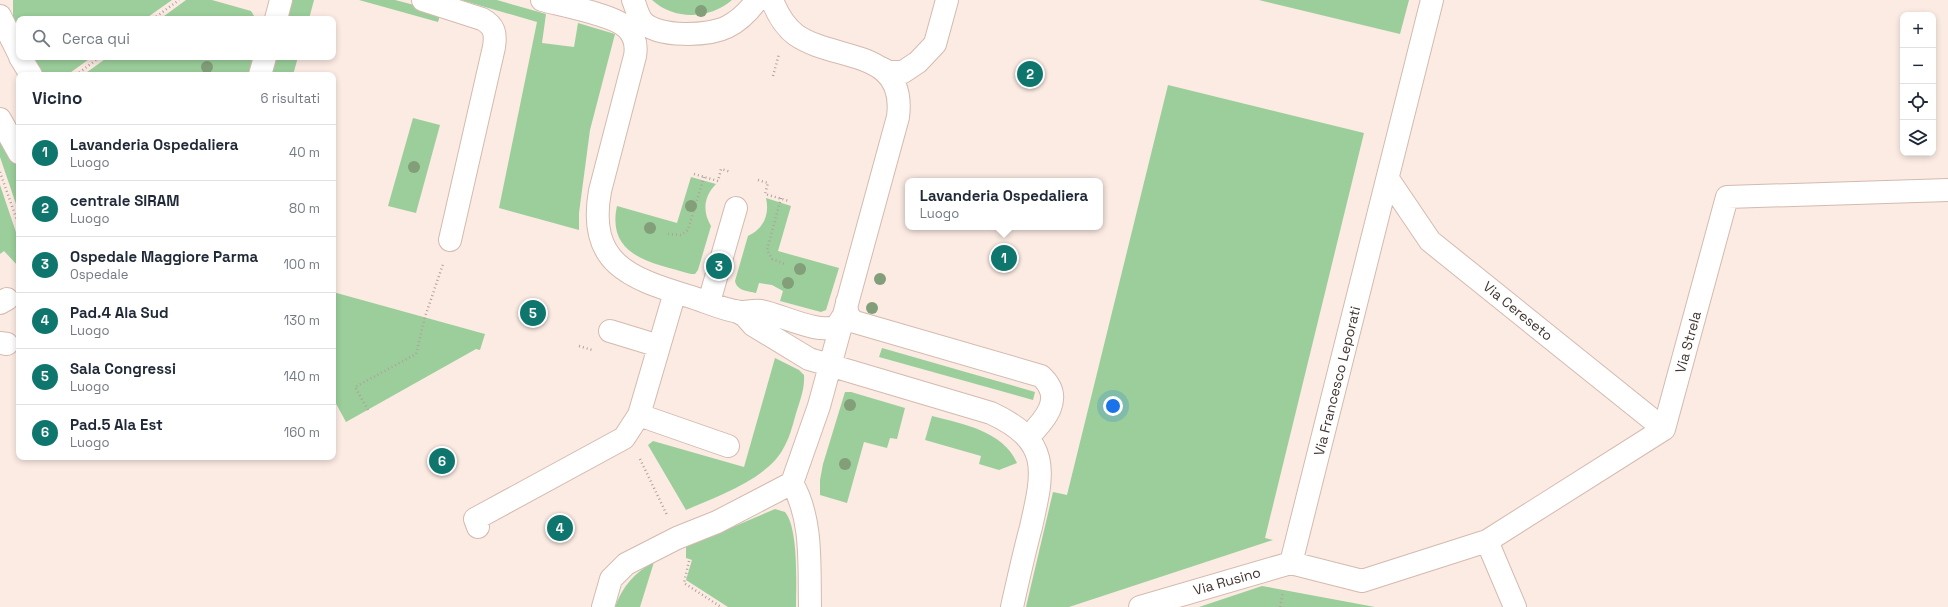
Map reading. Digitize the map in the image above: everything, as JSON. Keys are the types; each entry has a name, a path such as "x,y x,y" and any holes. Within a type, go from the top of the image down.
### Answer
{"street":[{"path":"277,16 281,0"},
{"path":"423,0 482,19 490,24 495,35 494,47 450,240"},
{"path":"542,0 637,19 684,34 702,33 726,28 739,19 757,0"},
{"path":"772,0 785,25 799,37 859,58 889,72 903,72 918,62 935,44 947,0"},
{"name":"Via Francesco Leporati","path":"1291,562 1432,0"},
{"path":"0,16 16,48"},
{"path":"637,19 631,32 634,38 636,50 600,191 597,222 605,249 617,265 641,280 736,311 745,316 754,325 809,360 991,413 1014,425 1028,437 1038,457 1040,486 1012,607"},
{"path":"22,60 29,72"},
{"path":"261,72 264,60"},
{"path":"603,607 611,579 626,564 677,538 716,522 792,482 819,406 898,117 899,96 896,85 890,76 881,68"},
{"path":"0,119 16,148"},
{"name":"Via Cereseto","path":"1388,179 1430,241 1664,429"},
{"name":"Via Strela","path":"1664,429 1727,197 1948,190"},
{"path":"709,302 736,208"},
{"path":"478,526 475,520 624,438 628,434 639,415 675,292"},
{"path":"736,311 760,311 825,329 837,326 845,310"},
{"path":"845,310 855,322 1041,376 1051,389 1051,406 1045,419 1028,437"},
{"path":"610,331 659,346"},
{"path":"639,415 728,446"},
{"path":"1291,562 1362,581 1487,541 1664,429"},
{"path":"792,482 798,493 806,527 809,556 810,607"},
{"path":"1487,541 1515,607"},
{"name":"Via Rusino","path":"1140,607 1291,562"}],"path":[{"path":"157,16 179,0"},
{"path":"773,76 781,48"},
{"path":"80,72 96,60"},
{"path":"694,174 718,181 721,170 731,172"},
{"path":"0,171 16,217"},
{"path":"668,234 680,236 688,230 704,176"},
{"path":"758,180 768,183 765,194 790,201"},
{"path":"781,198 767,250 772,259 785,264"},
{"path":"368,410 355,387 416,354 425,317 438,282 450,240"},
{"path":"579,346 597,351"},
{"path":"628,434 689,562 684,583 721,607"}],"green space":[{"path":"13,0 172,0 149,16 16,16 16,27 13,17"},
{"path":"186,0 212,0 251,11 254,16 164,16"},
{"path":"291,0 314,0 310,16 286,16"},
{"path":"359,0 395,0 441,12 438,22"},
{"path":"461,0 497,0 546,14 542,43 574,47 578,23 615,34 590,130 579,213 579,230 499,208 537,22"},
{"path":"652,0 732,0 713,11 692,15 671,12"},
{"path":"1259,0 1409,0 1400,34"},
{"path":"32,60 88,60 71,72 38,72"},
{"path":"104,60 252,60 249,72 87,72"},
{"path":"274,60 297,60 294,72 271,72"},
{"path":"1168,85 1364,133 1265,538 1273,540 1069,607 1026,607 1053,492 1067,495"},
{"path":"413,118 440,125 416,213 388,206"},
{"path":"0,133 16,162 16,204 0,157"},
{"path":"691,177 716,184 707,199 705,209 711,226 698,270 695,274 662,266 636,255 626,247 619,237 615,223 617,206 677,223"},
{"path":"0,185 16,232 16,264 4,251 0,254"},
{"path":"766,198 791,206 778,251 839,268 826,310 821,312 780,301 783,291 772,285 759,283 756,293 740,289 736,284 735,281 748,236 758,230 766,216"},
{"path":"336,293 485,334 480,350 476,349 346,422 336,404"},
{"path":"882,348 1035,392 1033,400 879,357"},
{"path":"775,358 799,370 804,375 804,386 790,433 783,449 775,460 753,478 726,493 686,510 648,445 653,441 744,467"},
{"path":"845,392 851,392 905,408 897,439 890,438 887,448 864,442 847,503 820,495 820,480 823,464"},
{"path":"932,416 981,430 992,436 1011,452 1017,463 999,470 979,464 981,456 925,440"},
{"path":"775,509 785,512 793,531 796,558 796,607 728,607 686,580 692,560 686,558 686,547"},
{"path":"654,562 640,607 615,607 621,593 635,575"},
{"path":"1262,586 1375,607 1199,607"}],"place":[{"name":"centrale SIRAM","path":"1030,74"},
{"name":"Lavanderia Ospedaliera","path":"1004,258"},
{"name":"Ospedale Maggiore Parma","path":"719,266"},
{"name":"Sala Congressi","path":"533,313"},
{"name":"Pad.5 Ala Est","path":"442,461"},
{"name":"Pad.4 Ala Sud","path":"560,528"}]}
